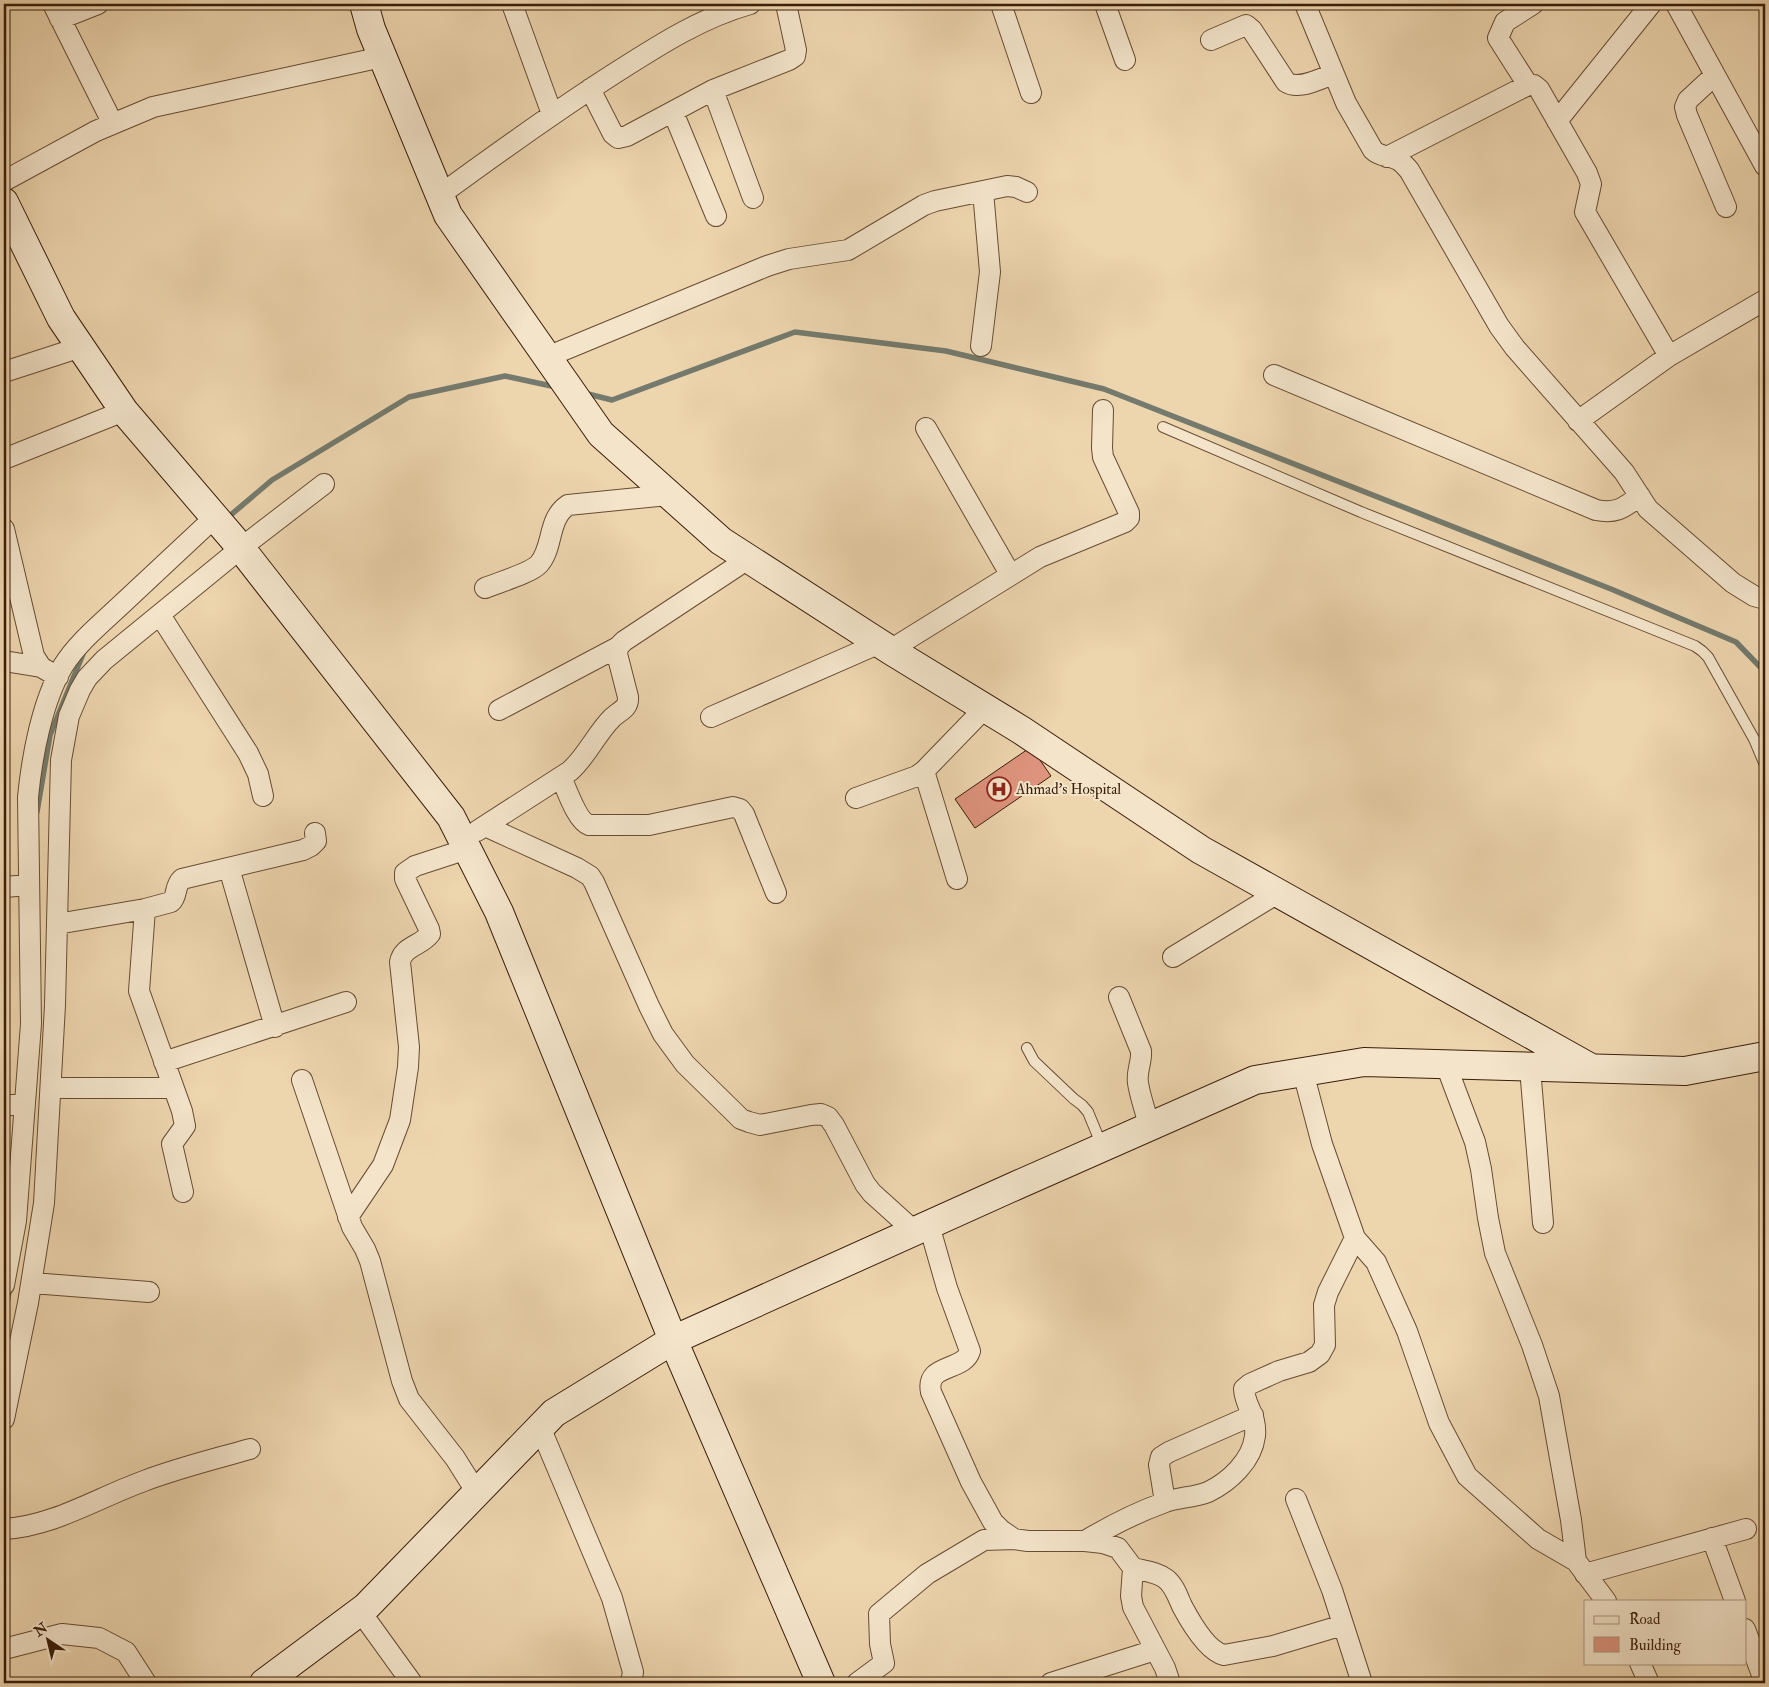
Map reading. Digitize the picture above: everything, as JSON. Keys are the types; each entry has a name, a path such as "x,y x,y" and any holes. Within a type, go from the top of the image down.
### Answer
{"street":[{"path":"98,4 56,11 113,124"},
{"path":"364,4 382,57 448,215 601,434 721,542 884,646 1021,730 1200,850 1594,1070"},
{"path":"512,4 552,114"},
{"path":"440,195 552,114 669,38 731,9 750,4"},
{"path":"590,89 613,134 618,138 627,136 713,90 795,56 796,50 786,4"},
{"path":"1001,4 1031,93"},
{"path":"1105,4 1125,60"},
{"path":"1305,4 1346,103 1373,150 1378,155 1396,158 1403,162 1409,170 1499,326 1515,348 1624,472 1648,509 1733,583 1754,596 1765,599"},
{"path":"1528,85 1498,38 1505,22 1533,4"},
{"path":"1557,121 1651,4"},
{"path":"1676,4 1765,166"},
{"path":"1211,40 1246,25 1252,30 1286,82 1291,85 1300,85 1334,74"},
{"path":"4,181 96,132 153,107 382,57"},
{"path":"1715,75 1688,100 1685,107 1726,208"},
{"path":"1387,157 1528,85 1539,89 1587,173 1591,184 1585,212 1669,356"},
{"path":"713,90 753,198"},
{"path":"673,112 716,216"},
{"path":"552,363 767,266 789,259 848,250 924,205 1007,186 1016,187 1027,192"},
{"path":"982,191 990,272 982,346"},
{"path":"4,202 61,318 124,411 228,532 451,817 471,838 499,912 673,1340 820,1683"},
{"path":"1578,420 1669,356 1765,300"},
{"path":"4,372 81,347"},
{"path":"1274,375 1596,510 1609,512 1619,510 1640,496"},
{"path":"711,717 884,646 1045,555 1126,522 1130,518 1129,513 1103,457 1102,410"},
{"path":"4,459 124,411"},
{"path":"926,428 1010,574"},
{"path":"4,661 50,672 64,666 83,642 228,532 324,484"},
{"path":"485,588 532,569 539,564 544,556 556,517 568,505 668,495"},
{"path":"4,529 34,656 50,672 50,696 37,735 28,797 30,1024 16,1221 4,1285"},
{"path":"4,1419 32,1284 44,1203 55,1006 61,760 69,716 87,678 104,660 160,615 228,532"},
{"path":"499,710 618,647 624,641 748,559"},
{"path":"160,615 248,752 258,774 263,796"},
{"path":"348,1217 383,1165 401,1111 409,1047 400,962 401,957 408,949 430,934 405,879 405,873 471,838 561,778 578,764 612,718 625,708 628,702 617,654 618,647"},
{"path":"856,798 917,776 985,708"},
{"path":"924,771 957,879"},
{"path":"561,778 584,824 589,825 649,824 733,807 740,809 744,814 776,893"},
{"path":"57,924 145,909 171,902 174,899 178,883 182,879 303,850 312,846 316,841 315,833"},
{"path":"471,838 577,868 590,876 649,1006 675,1052 685,1064 741,1119 760,1125 811,1115 821,1114 828,1118 834,1125 865,1184 879,1200 922,1228 970,1351 969,1357 965,1360 938,1373 931,1379 931,1392 971,1482 993,1522 1014,1539"},
{"path":"228,868 275,1026"},
{"path":"4,887 30,885"},
{"path":"1173,957 1278,893"},
{"path":"145,909 139,991 182,1112 185,1126 172,1144 183,1192"},
{"path":"1118,997 1141,1051 1142,1060 1138,1070 1138,1082 1149,1126"},
{"path":"164,1062 346,1002"},
{"path":"264,1683 366,1607 554,1413 673,1340 1255,1080 1364,1062 1594,1070 1686,1071 1765,1056"},
{"path":"1446,1065 1475,1142 1495,1253 1532,1345 1549,1396 1580,1567"},
{"path":"1530,1068 1543,1223"},
{"path":"1303,1072 1322,1144 1354,1238 1376,1262 1407,1331 1439,1423 1467,1476 1538,1539 1580,1567 1605,1600"},
{"path":"302,1080 348,1217 370,1261 402,1381 409,1399 455,1458 477,1492"},
{"path":"51,1088 173,1088"},
{"path":"4,1106 25,1103"},
{"path":"1085,1541 1118,1521 1165,1502 1207,1492 1225,1482 1241,1467 1250,1452 1254,1438 1255,1422 1244,1396 1244,1389 1250,1384 1272,1374 1308,1362 1320,1354 1325,1345 1323,1318 1326,1299 1354,1238"},
{"path":"32,1284 149,1292"},
{"path":"1165,1502 1159,1465 1161,1457 1253,1415"},
{"path":"540,1427 612,1598 633,1672 631,1683"},
{"path":"4,1529 21,1528 52,1520 143,1481 250,1449"},
{"path":"1296,1499 1332,1590 1362,1683"},
{"path":"1580,1567 1746,1529"},
{"path":"1712,1538 1735,1600"},
{"path":"857,1683 884,1663 880,1644 879,1614 927,1574 984,1540 1085,1541 1103,1543 1118,1548 1133,1568 1158,1574 1173,1586 1188,1617 1212,1649 1224,1655 1273,1646 1343,1625"},
{"path":"1133,1568 1131,1596 1133,1607 1165,1668 1170,1683"},
{"path":"360,1611 412,1683"},
{"path":"1746,1632 1765,1683"},
{"path":"4,1649 62,1634 99,1638 126,1652 146,1683"},
{"path":"1051,1683 1155,1650"},
{"path":"1640,1664 1648,1683"}],"lane":[{"path":"1163,427 1361,512 1695,646 1708,657 1754,739 1765,765"},
{"path":"1027,1048 1034,1061 1088,1112 1102,1147"}],"building":[{"path":"1031,747 1051,776 975,828 955,799"}],"waterway":[{"path":"584,393 612,400 795,332 946,351 1104,389 1611,589 1736,642 1765,672"},
{"path":"226,519 272,480 409,397 505,376 556,387"},
{"path":"37,812 50,735 83,654"},
{"path":"4,1318 10,1287"}],"place":[{"name":"Ahmad's Hospital","path":"999,789"}]}
